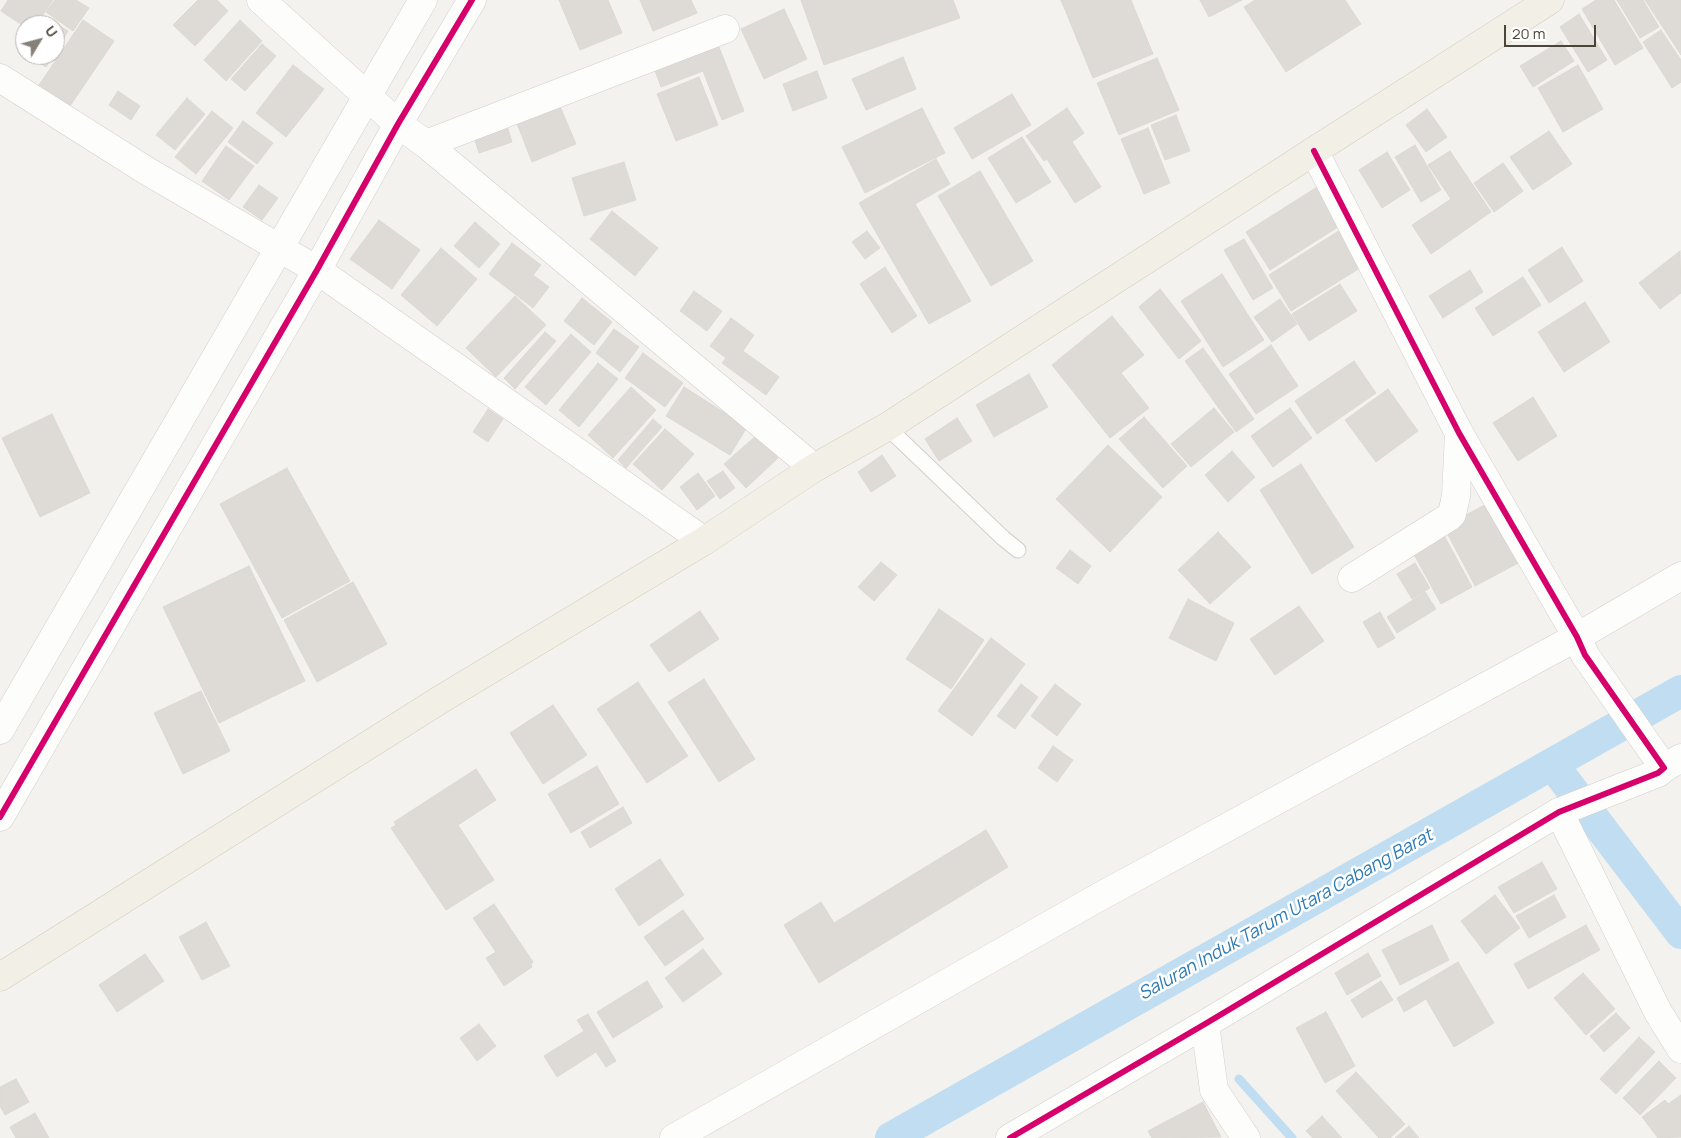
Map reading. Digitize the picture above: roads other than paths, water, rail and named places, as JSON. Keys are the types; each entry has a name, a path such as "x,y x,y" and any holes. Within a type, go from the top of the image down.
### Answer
{"main road":[{"path":"0,977 443,698 704,541 814,468 887,427 1314,150 1550,0"}],"street":[{"path":"261,0 398,124 426,144 814,468"},
{"path":"0,730 423,0"},
{"path":"0,817 317,270 398,124 472,0"},
{"path":"426,144 725,29"},
{"path":"0,78 147,171 317,270 704,541"},
{"path":"1010,1138 1205,1024 1559,812 1664,763 1581,646 1459,433 1314,150"},
{"path":"1352,578 1452,514 1456,496 1459,433"},
{"path":"674,1138 1098,897 1581,646 1681,576"},
{"path":"1559,812 1658,1012 1681,1049"},
{"path":"1205,1024 1214,1090 1246,1138"}],"lane":[{"path":"887,427 1003,538 1018,550"}],"waterway":[{"name":"Saluran Induk Tarum Utara Cabang Barat","path":"891,1138 1681,691"},
{"path":"1552,764 1681,933"},
{"path":"1239,1079 1292,1138"}]}
